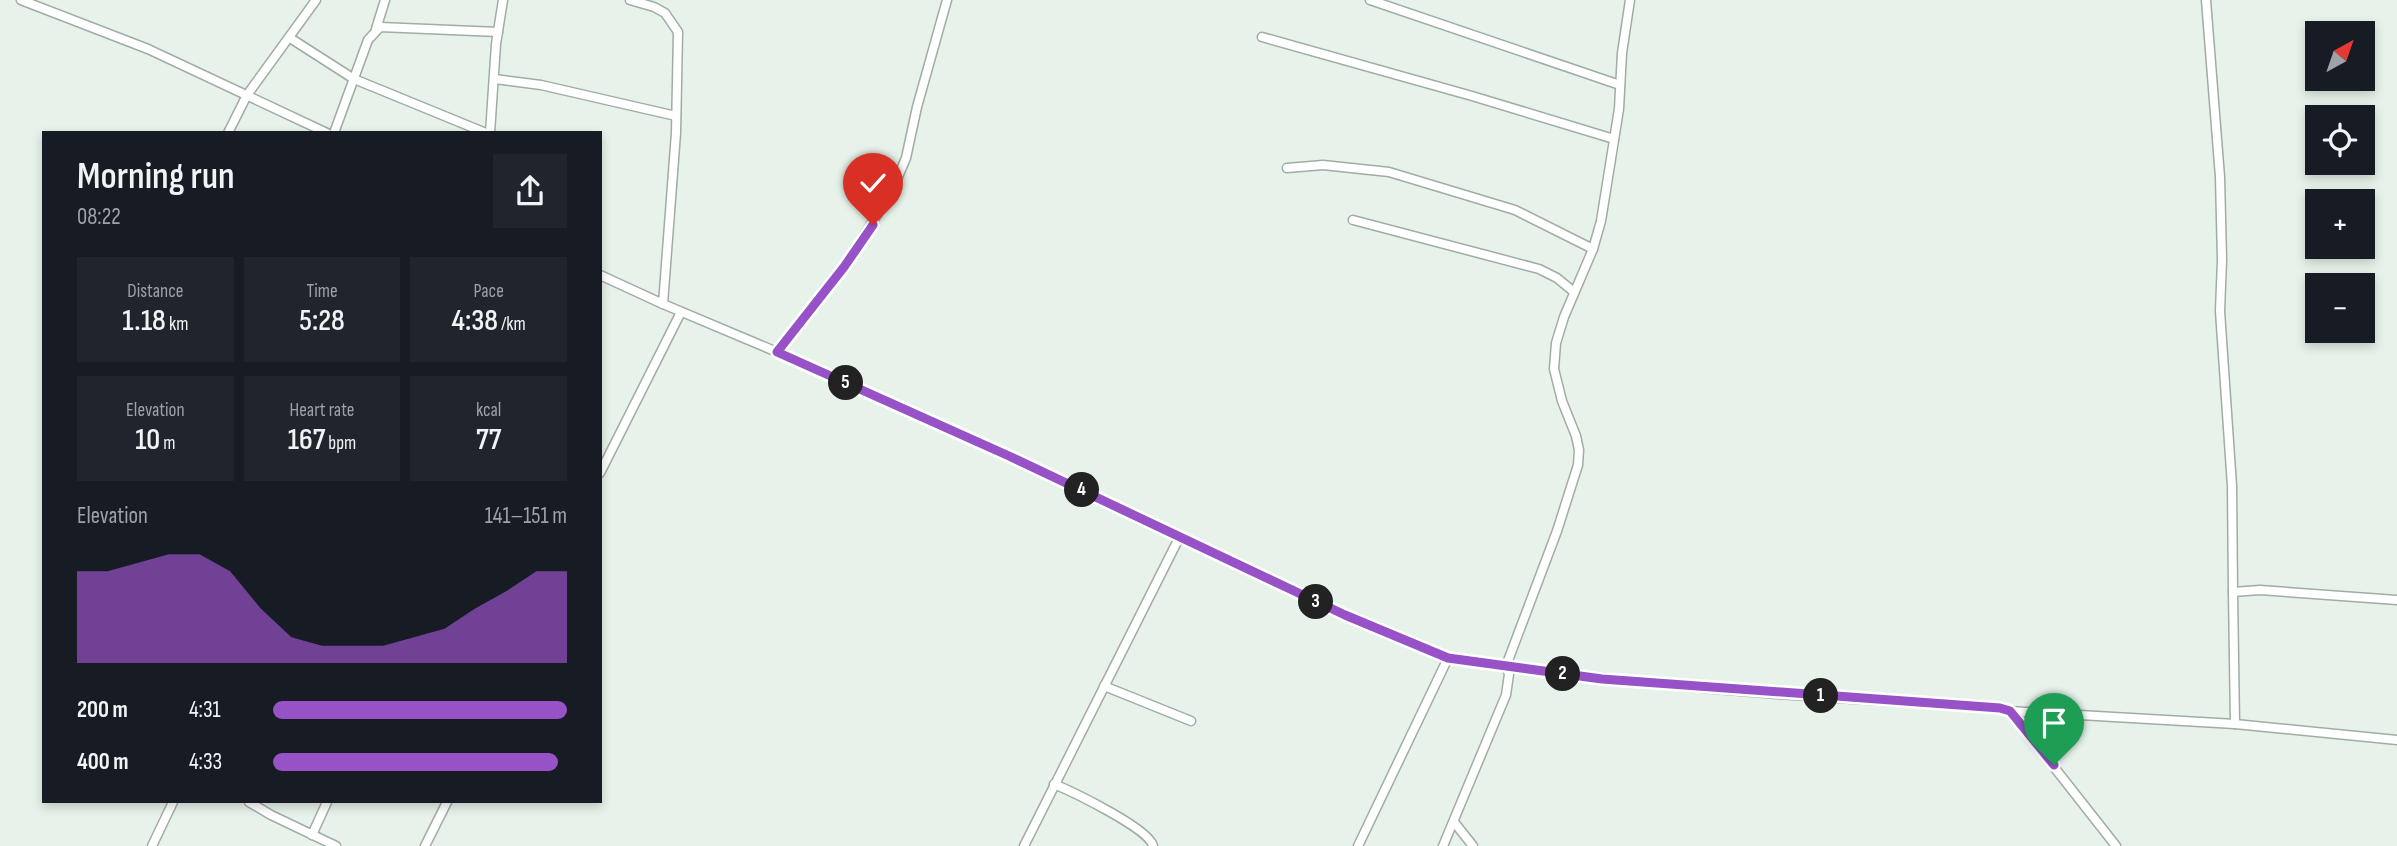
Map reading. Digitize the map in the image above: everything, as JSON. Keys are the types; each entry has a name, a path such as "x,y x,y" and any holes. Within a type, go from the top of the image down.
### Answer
{"street":[{"path":"21,0 148,50 323,131"},
{"path":"229,131 247,95 317,0"},
{"path":"335,131 385,0"},
{"path":"488,131 503,0"},
{"path":"630,0 665,13 678,32 676,116 663,304"},
{"path":"777,352 844,267 892,191 906,158 917,107 947,0"},
{"path":"1370,0 1620,85"},
{"path":"1443,846 1506,695 1506,666 1557,531 1578,465 1576,436 1562,401 1554,369 1556,343 1593,249 1601,221 1614,139 1630,0"},
{"path":"2206,0 2220,177 2220,311 2232,486 2235,724"},
{"path":"376,29 498,32"},
{"path":"1262,37 1614,139"},
{"path":"290,38 354,79 483,131"},
{"path":"495,79 554,88 676,116"},
{"path":"1287,168 1324,165 1389,172 1515,210 1593,249"},
{"path":"1353,220 1539,269 1557,278 1574,292"},
{"path":"602,276 1021,461 1345,615 1448,658 1615,680 1756,692 1977,705 2010,711 2235,724 2397,740"},
{"path":"602,469 681,312"},
{"path":"1024,846 1179,538"},
{"path":"2233,592 2260,590 2397,600"},
{"path":"1358,846 1448,658"},
{"path":"1104,686 1191,721"},
{"path":"2010,711 2116,846"},
{"path":"1054,784 1079,795 1146,834 1153,846"},
{"path":"152,846 173,803"},
{"path":"251,803 336,846"},
{"path":"312,835 327,803"},
{"path":"425,846 446,803"},
{"path":"1454,822 1473,846"}],"route":[{"path":"873,225 844,267 777,352 1009,456 1345,615 1448,658 1602,679 2000,708 2010,711 2054,765"}]}
